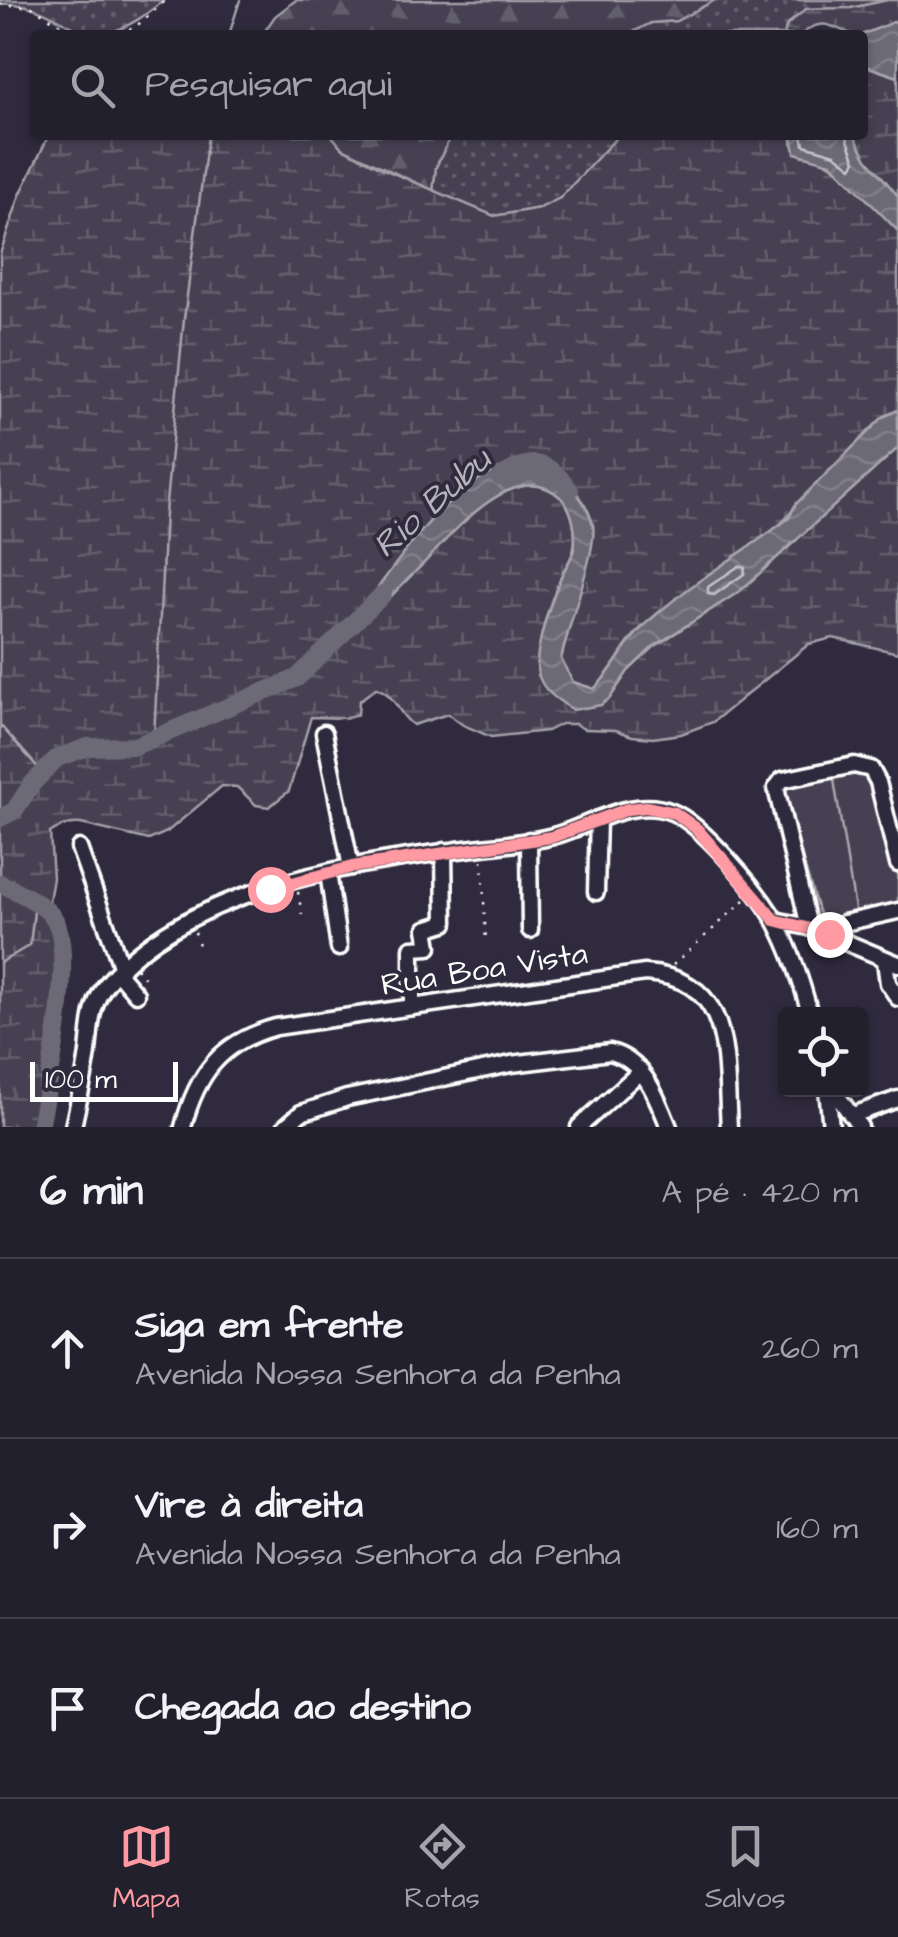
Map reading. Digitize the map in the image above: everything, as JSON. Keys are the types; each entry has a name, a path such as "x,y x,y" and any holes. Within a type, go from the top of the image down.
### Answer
{"street":[{"path":"324,732 352,867"},
{"path":"809,927 776,788 782,780 866,765 878,782 898,864"},
{"path":"73,1127 91,1017 100,994 164,934 252,895 328,872 552,837 598,819 646,807 675,813 707,839 754,893 775,920 808,1007"},
{"path":"596,892 598,819"},
{"path":"529,840 530,930"},
{"path":"79,848 136,994"},
{"path":"412,1008 412,948 430,947 426,929 445,923 444,852"},
{"path":"328,872 339,948"},
{"path":"829,934 844,924 898,911"},
{"path":"775,920 829,934 891,962 888,983 898,998"},
{"path":"663,974 693,986 718,1021 725,1047 729,1127"},
{"name":"Rua Boa Vista","path":"183,1127 202,1078 228,1048 240,1039 276,1027 600,978 663,974"},
{"path":"286,1127 301,1113 346,1098 512,1064 610,1052 622,1056 640,1071 670,1127"},
{"path":"579,1127 640,1071"},
{"path":"830,1097 831,1127"},
{"path":"836,1097 857,1121 898,1099"}],"path":[{"path":"128,30 166,0"},
{"path":"0,4 32,6 70,30"},
{"path":"482,850 486,944"},
{"path":"663,974 754,893"},
{"path":"300,897 302,915"},
{"path":"190,920 199,945"},
{"path":"126,967 145,978"}],"green space":[{"path":"0,0 164,0 135,22 117,30 81,30 44,12 0,4"},
{"path":"296,0 715,0 676,21 651,23 637,30 265,30 275,16"},
{"path":"715,0 888,0 851,8 806,9 786,30 637,30 651,23 676,21"},
{"path":"898,0 898,20 868,34 868,30 841,30 826,25 786,30 806,9 851,8"},
{"path":"868,67 898,77 898,196 857,140 868,140"},
{"path":"47,140 335,140 342,148 386,170 494,216 540,208 560,198 614,140 792,140 803,156 816,158 842,173 898,231 898,410 883,417 775,529 641,628 594,689 573,682 561,659 593,526 574,488 556,474 531,465 499,470 464,488 367,602 374,613 453,531 501,494 525,486 546,488 566,503 575,541 544,623 538,676 610,698 628,671 654,647 740,591 898,448 898,653 833,638 809,644 713,722 681,734 653,738 616,730 584,729 575,724 491,737 448,714 413,725 388,695 376,688 359,701 358,714 346,718 311,717 289,791 269,807 256,805 237,787 222,786 167,832 149,840 81,824 57,828 50,833 53,878 47,913 67,951 58,1064 42,1127 0,1127 0,254 20,195"},
{"path":"335,140 449,140 436,167 433,191 342,148"},
{"path":"449,140 614,140 560,198 540,208 494,216 433,191 436,167"},
{"path":"872,767 898,845 898,911 824,930 781,788"}],"water":[{"path":"898,20 898,77 868,67 868,32"},
{"path":"793,140 857,140 898,196 898,231 831,163 795,153"},
{"path":"898,410 898,448 740,591 653,647 601,705 573,710 549,692 538,673 546,620 575,543 569,509 545,488 527,485 488,502 453,532 383,605 374,613 366,611 367,602 422,530 470,485 496,471 524,466 552,472 578,494 593,525 591,552 561,659 573,682 594,689 660,611 789,518 796,504 883,417"}],"waterway":[{"path":"231,30 240,0"},
{"path":"154,738 165,513 184,319 207,140"},
{"name":"Rio Bubu","path":"500,477 521,466 538,464 554,472 570,490"},
{"name":"Rio Bubu","path":"0,818 14,811 32,784 57,758 88,747 135,746 297,678 383,594"},
{"path":"0,725 42,772"},
{"path":"834,780 856,915"},
{"name":"Rio Bubu","path":"0,883 42,906 53,917 60,933 62,986 40,1127"},
{"path":"0,963 30,945 35,903"}],"route":[{"path":"270,889 352,867 552,837 628,809 661,808 697,829 732,865 775,920 829,934"}]}
